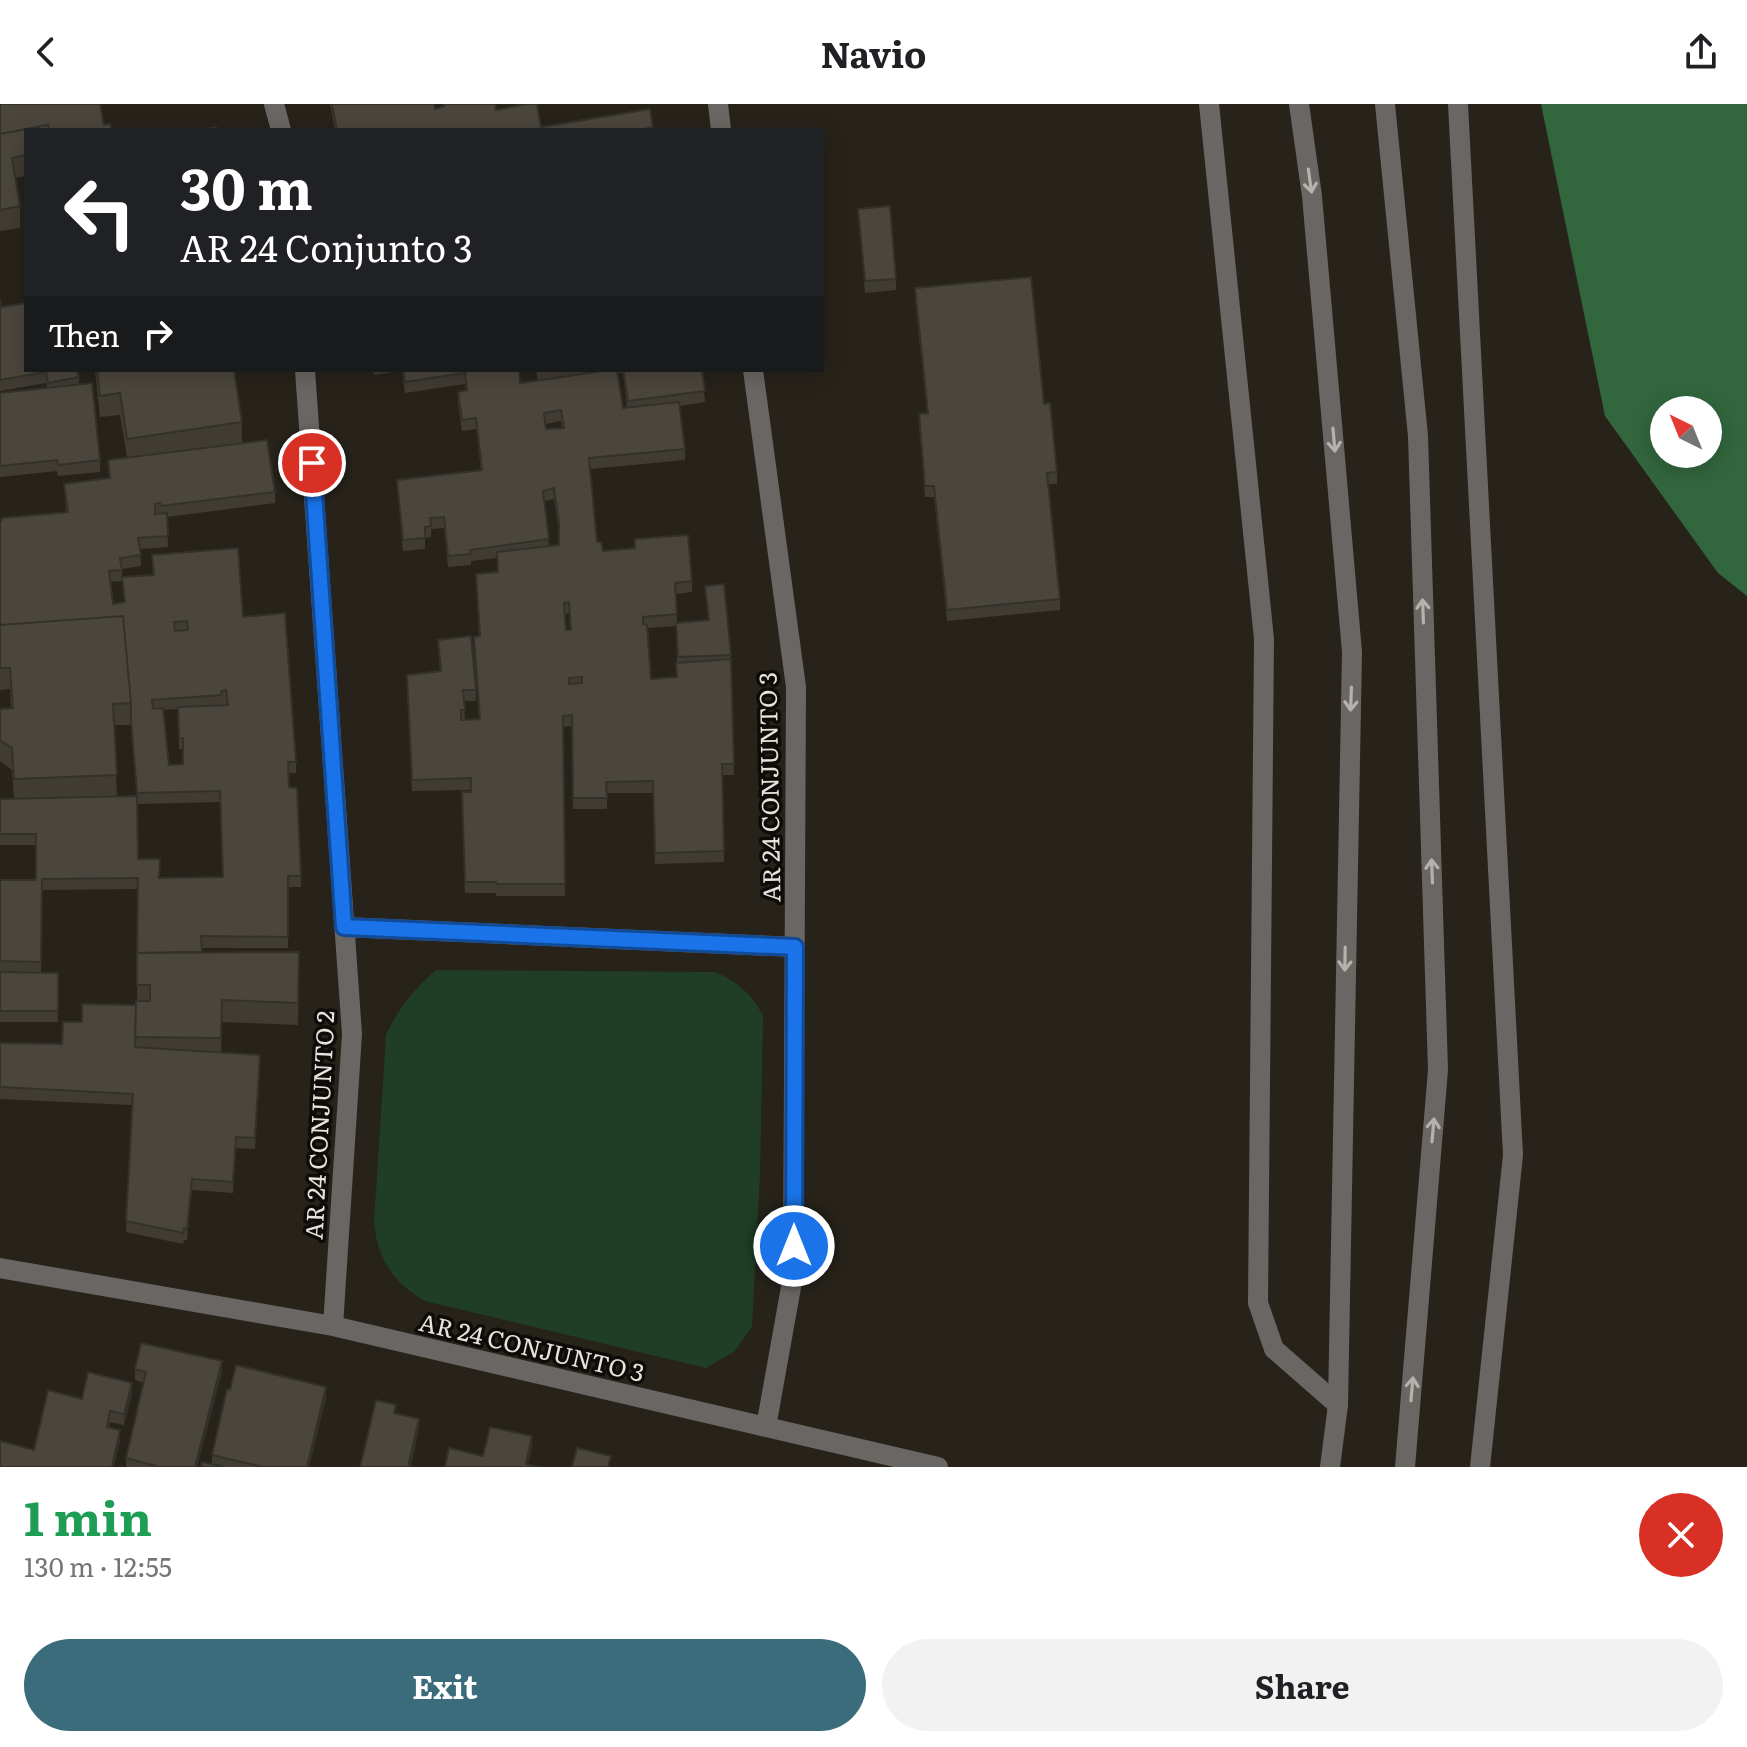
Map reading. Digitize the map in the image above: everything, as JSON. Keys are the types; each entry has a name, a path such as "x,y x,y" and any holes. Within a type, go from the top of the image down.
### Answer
{"street":[{"path":"274,104 280,128"},
{"path":"718,104 721,128"},
{"path":"1209,104 1264,639 1258,1303 1274,1349 1338,1405"},
{"path":"1299,104 1312,196 1352,652 1338,1405 1330,1467"},
{"path":"1385,104 1418,436 1438,1070 1405,1467"},
{"path":"1458,104 1513,1155 1480,1467"},
{"name":"AR 24 CONJUNTO 2","path":"305,372 352,1034 333,1326"},
{"name":"AR 24 CONJUNTO 3","path":"753,372 796,687 793,1276 766,1427"},
{"path":"344,927 795,947"},
{"name":"AR 24 CONJUNTO 3","path":"0,1268 333,1326 938,1467"}],"green space":[{"path":"1541,104 1747,104 1747,596 1718,573 1605,416"},
{"path":"436,970 715,972 731,980 754,1001 763,1016 760,1174 752,1326 735,1351 706,1368 425,1301 396,1278 383,1258 374,1222 386,1035 407,1000"}],"building":[{"path":"0,104 100,104 104,125 110,123 111,128 49,128 48,125 0,134"},
{"path":"332,104 434,104 435,109 445,104 495,104 496,110 537,104 541,127 650,109 653,127 648,128 337,128"},
{"path":"24,130 24,155 12,158 20,206 0,210 0,134"},
{"path":"890,206 896,279 865,281 858,209"},
{"path":"1031,277 1044,404 1050,403 1057,472 1047,473 1060,599 947,610 934,486 925,486 919,414 928,413 915,288"},
{"path":"0,300 1,307 24,303 24,372 46,372 0,380"},
{"path":"46,372 78,372 79,377 48,383"},
{"path":"97,372 234,372 242,422 127,439 120,393 100,396"},
{"path":"403,372 519,372 520,383 595,372 617,372 623,408 679,402 685,449 589,458 597,542 601,542 603,551 635,548 635,539 688,535 692,581 675,583 677,614 643,617 643,624 647,625 651,679 677,677 676,663 731,659 734,764 722,764 724,851 655,853 653,781 606,782 607,798 573,798 572,715 563,716 565,884 465,882 462,792 471,792 471,778 412,780 407,675 441,671 438,640 471,636 476,690 463,690 465,710 461,710 461,720 480,719 474,637 480,636 476,574 498,572 497,552 559,545 559,522 554,488 543,491 549,539 448,556 444,517 430,518 431,526 425,527 425,538 403,540 397,480 482,470 476,418 462,420 458,392 467,390 465,373 405,382","holes":["561,410 564,428 546,429 544,413","569,602 571,630 566,630 564,603","582,677 582,683 569,684 569,678"]},
{"path":"623,372 702,372 705,391 628,401"},
{"path":"92,383 100,460 58,465 57,460 0,466 0,393"},
{"path":"267,440 275,492 161,506 160,503 155,504 155,514 167,513 168,536 138,538 141,555 120,558 122,570 109,571 113,604 125,602 122,577 154,575 152,555 238,548 243,617 285,613 296,762 288,762 289,787 297,788 301,876 288,876 288,937 201,936 202,952 137,953 138,878 42,879 41,962 0,961 0,880 36,880 36,834 0,834 0,799 137,796 138,859 160,859 159,878 223,877 220,791 137,793 123,616 0,625 2,518 68,512 64,484 110,478 108,460","holes":["187,621 188,630 175,631 174,622","226,690 228,705 178,707 183,764 169,765 163,708 153,709 152,700 222,695 221,691"]},
{"path":"724,584 731,655 678,657 676,623 709,620 705,586"},
{"path":"123,616 131,703 113,704 117,775 14,779 12,748 0,740 0,709 13,708 10,668 0,668 0,625"},
{"path":"299,952 298,1003 222,1000 221,1038 135,1037 136,1001 150,1001 150,985 137,985 137,953"},
{"path":"0,972 58,973 58,1011 0,1011"},
{"path":"82,1004 136,1005 135,1047 260,1055 255,1138 236,1137 233,1182 192,1179 187,1229 184,1228 183,1233 126,1221 133,1094 0,1087 0,1043 62,1044 63,1022 82,1022"},
{"path":"141,1343 222,1361 195,1467 156,1467 126,1458 146,1372 135,1369"},
{"path":"236,1365 326,1387 307,1467 263,1467 212,1455 227,1389 230,1390"},
{"path":"88,1372 132,1383 124,1414 110,1411 107,1427 120,1430 112,1467 0,1467 0,1441 34,1450 48,1390 82,1399"},
{"path":"376,1400 396,1405 394,1413 419,1419 408,1467 360,1467"},
{"path":"490,1427 532,1436 526,1464 538,1467 445,1467 449,1448 483,1456"},
{"path":"577,1448 611,1456 608,1467 572,1467"},
{"path":"202,1462 225,1467 201,1467"}],"route":[{"path":"312,463 344,927 795,947 794,1246"}]}
